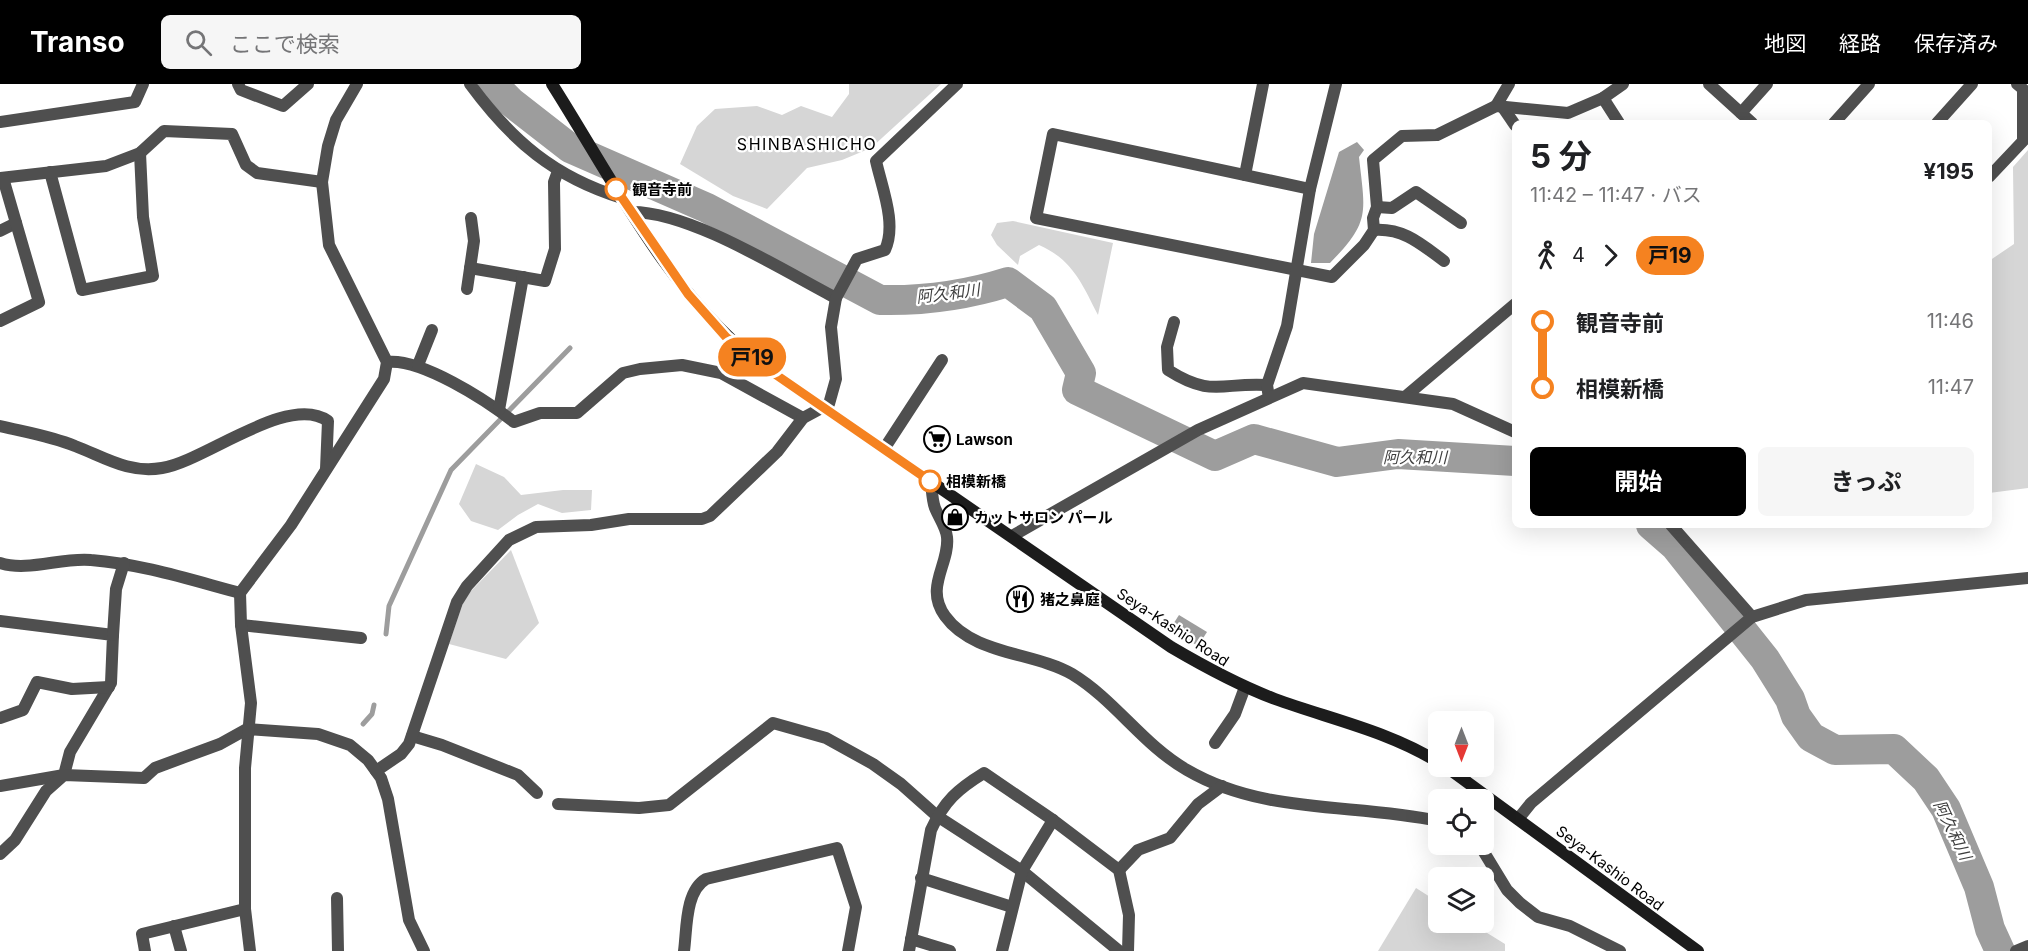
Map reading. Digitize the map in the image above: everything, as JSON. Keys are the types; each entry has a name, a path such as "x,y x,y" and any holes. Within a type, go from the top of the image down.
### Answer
{"main road":[{"name":"Seya-Kashio Road","path":"552,84 620,194 688,294 726,337 823,407 1171,647 1245,687 1372,731 1406,744 1428,756"},
{"name":"Seya-Kashio Road","path":"1460,777 1698,951"}],"street":[{"path":"0,122 135,102 143,84"},
{"path":"238,84 241,90 283,105 309,84"},
{"path":"250,951 245,909 247,729 251,703 241,625 240,593 289,528 384,379 387,362 329,245 322,182 328,146 336,120 357,84"},
{"path":"470,84 499,122 529,151 558,171 592,188 620,194"},
{"path":"375,771 401,754 412,736 457,602 467,586 509,540 536,526 591,525 629,519 702,519 710,516 777,452 803,418 829,404 836,379 831,327 836,296 857,259 885,250 890,239 887,209 876,161 957,84"},
{"path":"1245,175 1263,84"},
{"path":"1269,398 1267,385 1287,326 1310,189 1335,84"},
{"path":"1499,106 1509,84"},
{"path":"1310,189 1053,134 1036,218 1332,277 1364,245 1374,230 1373,218 1377,207 1373,160 1402,136 1437,135 1499,106 1568,113 1603,98 1623,84"},
{"path":"1709,84 1749,120"},
{"path":"1741,113 1767,84"},
{"path":"1836,120 1869,84"},
{"path":"1940,120 1972,84"},
{"path":"1992,174 2023,141 2023,89 2017,84"},
{"path":"1603,98 1617,120"},
{"path":"1499,106 1512,121"},
{"path":"0,321 39,302 2,178 106,166 140,153 164,131 232,134 246,165 257,173 322,182"},
{"path":"50,172 82,290 153,276 143,217 140,153"},
{"path":"470,268 545,281 555,249 554,182 558,171"},
{"path":"1377,207 1392,208 1416,192 1461,222"},
{"path":"632,212 669,216 715,236 836,296"},
{"path":"467,289 474,241 471,218"},
{"path":"0,231 16,223"},
{"path":"1374,230 1389,229 1406,233 1444,261"},
{"path":"499,410 523,277"},
{"path":"1406,396 1512,307"},
{"path":"1174,322 1167,346 1168,370 1188,383 1214,389 1250,384 1267,385"},
{"path":"418,365 432,330"},
{"path":"884,449 942,360"},
{"path":"387,362 400,361 418,365 499,410 514,422 540,413 577,413 623,373 682,365 721,373 803,418"},
{"path":"1011,536 1198,430 1303,383 1325,384 1357,392 1406,396 1452,404 1512,431"},
{"path":"0,426 75,445 119,465 161,469 185,462 268,422 294,415 321,416 328,421 326,470"},
{"path":"931,481 934,506 948,540 938,577 937,592 945,616 975,640 1070,673 1093,689 1181,767 1222,786 1271,802 1428,820"},
{"path":"1673,528 1749,620"},
{"path":"0,563 12,567 57,560 124,563 240,593"},
{"path":"0,854 15,840 46,791 64,775 70,752 109,687 112,673 112,635 116,589 124,563"},
{"path":"1518,819 1531,803 1749,620 1806,600 2028,578"},
{"path":"0,621 112,635"},
{"path":"241,625 361,638"},
{"path":"0,718 23,710 37,682 72,689 109,687"},
{"path":"1215,743 1235,714 1245,687"},
{"path":"558,804 639,808 669,805 773,723 826,738 901,784 937,816 1022,871 1102,934 1119,951"},
{"path":"0,786 64,775 144,778 155,768 220,744 247,729 318,734 350,746 368,760 388,800 408,920 424,951"},
{"path":"412,736 442,745 518,775 537,793"},
{"path":"950,951 910,945 921,878 931,830 937,816 956,790 984,773 1053,820 1119,870 1130,915 1128,951"},
{"path":"1119,870 1138,850 1170,838 1198,804 1222,786"},
{"path":"1002,951 1022,871 1053,820"},
{"path":"684,951 692,893 698,884 706,879 837,848 856,907 848,951"},
{"path":"1486,855 1507,890 1538,917 1570,926 1620,951"},
{"path":"921,878 1012,907"},
{"path":"337,898 338,951"},
{"path":"145,951 142,934 245,909"},
{"path":"174,926 181,951"}],"shaded area":[{"path":"849,84 941,84 871,148 842,160 807,168 767,209 733,196 680,164 697,126 715,109 757,106 782,115 801,106 832,117 849,94"},
{"path":"1357,142 1364,150 1359,157 1363,204 1359,226 1353,237 1330,263 1311,263 1314,234 1339,152"},
{"path":"2028,150 2028,488 1992,493 1992,259 2014,244 2013,167"},
{"path":"1013,221 1113,243 1098,315 1075,274 1051,251 1039,245 1020,256 1018,265 997,245 991,235 997,223"},
{"path":"476,464 504,477 521,495 563,490 592,490 591,510 562,513 538,504 498,530 471,521 459,504"},
{"path":"511,550 539,623 506,659 449,644 463,603 470,592"},
{"path":"1179,615 1207,632 1198,646 1170,629"},
{"path":"1416,888 1428,896 1428,933 1487,933 1505,944 1505,951 1378,951"}],"waterway":[{"name":"阿久和川","path":"493,84 511,102 570,148 707,208 880,300 945,296 1008,282 1043,308 1081,373 1077,390 1215,456 1254,439 1337,462 1398,454 1512,461"},
{"path":"386,634 389,606 451,470 570,348"},
{"name":"阿久和川","path":"1654,528 1675,546 1765,659 1790,699 1796,716 1811,737 1835,750 1894,749 1926,779 1946,809 1979,887 1990,929 2000,951"},
{"path":"363,724 372,714 374,705"}],"bus line":[{"name":"戸19","path":"616,189 688,294 726,337 756,361 930,481"}],"place":[{"name":"観音寺前","path":"616,189"},
{"name":"Lawson","path":"937,439"},
{"name":"相模新橋","path":"930,481"},
{"name":"カットサロン パール","path":"955,517"},
{"name":"猪之鼻庭","path":"1020,599"}],"district":[{"name":"SHINBASHICHO","path":"807,144"}]}
